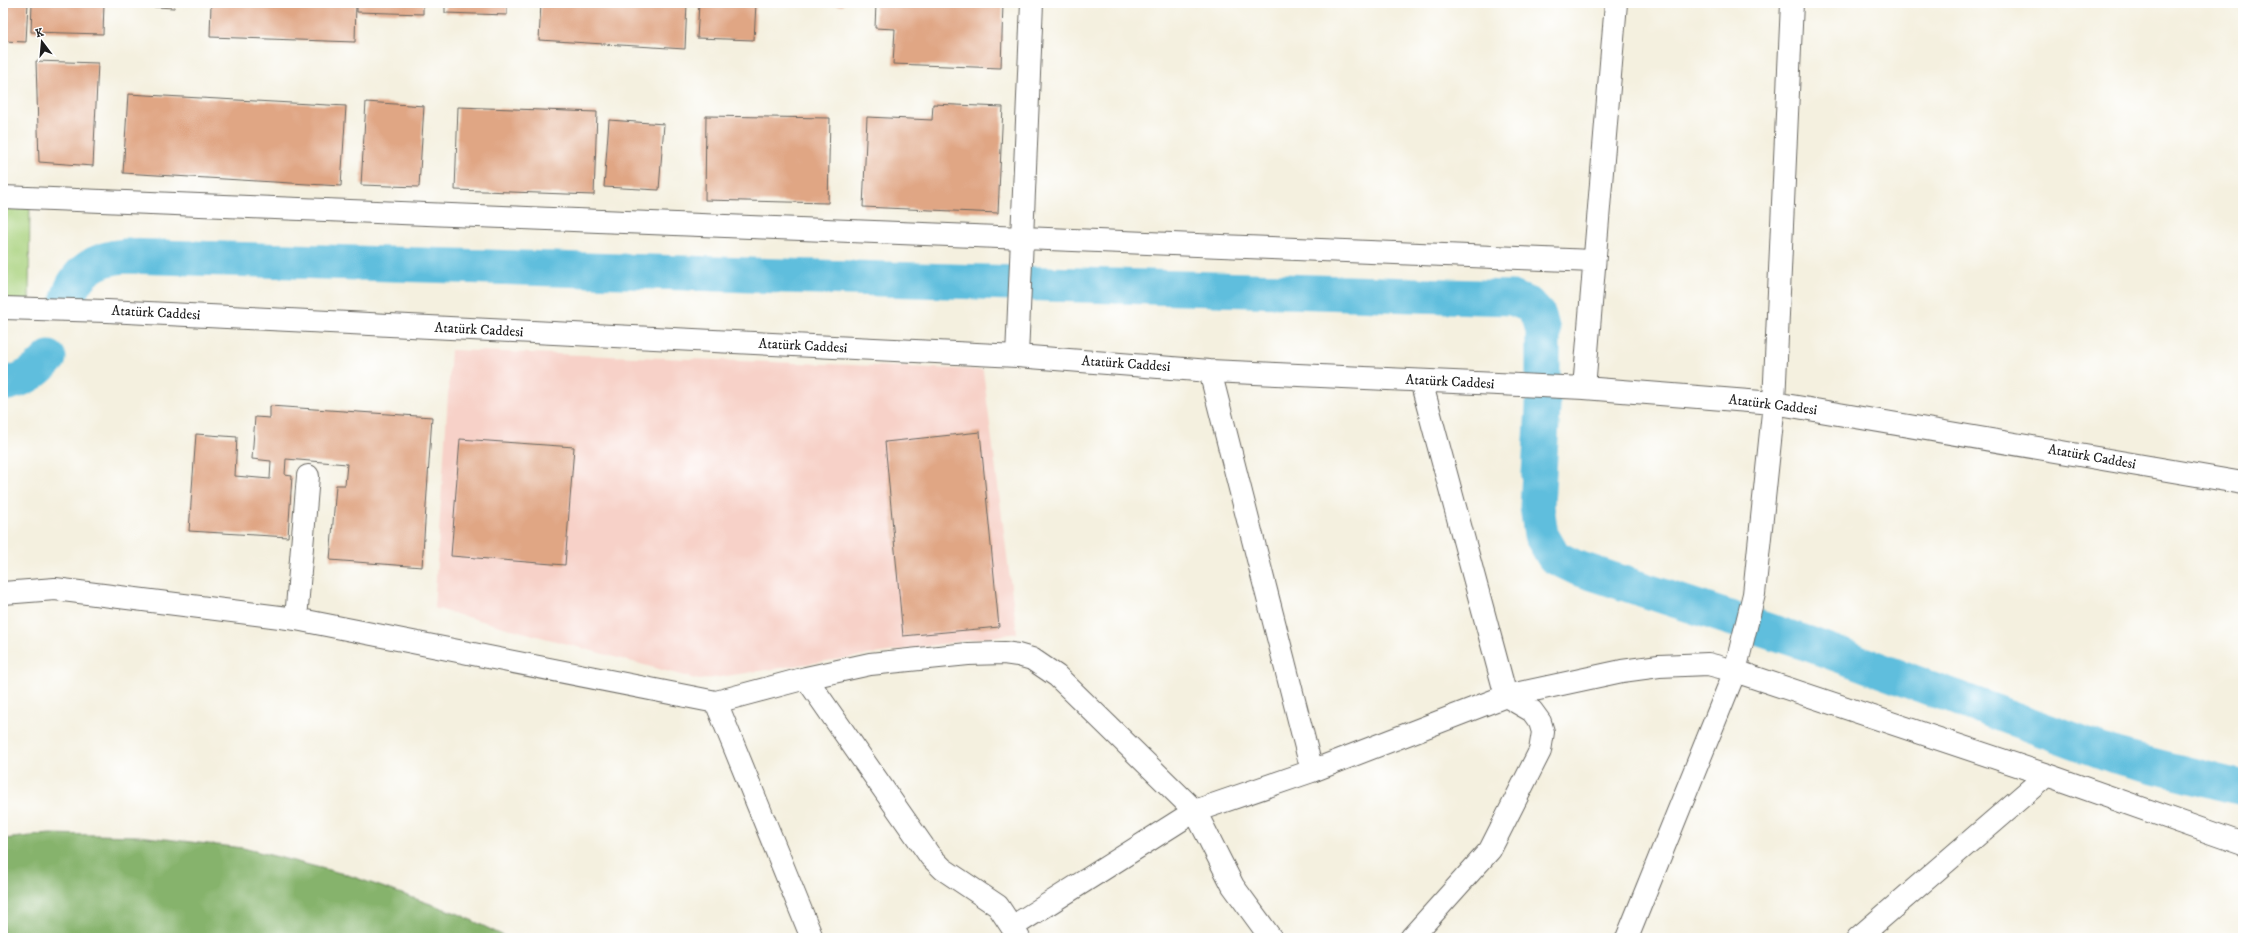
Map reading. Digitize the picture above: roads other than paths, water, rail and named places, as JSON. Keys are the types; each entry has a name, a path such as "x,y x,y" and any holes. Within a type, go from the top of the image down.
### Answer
{"street":[{"path":"1017,356 1032,3"},
{"path":"1584,388 1616,3"},
{"path":"1627,938 1735,671 1754,594 1774,403 1792,3"},
{"path":"3,197 1594,261"},
{"name":"Atatürk Caddesi","path":"3,308 107,311 1017,356 1210,370 1584,388 1774,403 2243,482"},
{"path":"1210,370 1312,771"},
{"path":"1411,938 1490,850 1540,751 1543,732 1540,722 1532,711 1506,696 1421,381"},
{"path":"296,619 308,476"},
{"path":"3,593 55,589 296,619 716,702 806,678 870,664 953,655 1004,653 1032,659 1057,676 1195,811 1233,886 1271,938"},
{"path":"806,678 930,856 943,869 998,906 1015,933 1195,811 1312,771 1506,696 1622,671 1659,666 1708,664 1735,671 2047,775 2243,844"},
{"path":"716,702 812,938"},
{"path":"1858,938 2047,775"}],"waterway":[{"path":"68,299 71,289 76,281 89,268 105,260 125,256 1512,298 1529,305 1539,316 1543,331 1543,407 1537,506 1541,535 1554,557 1577,568 1809,644 2115,756 2243,788"},
{"path":"3,384 17,381 28,376 49,358"}]}
